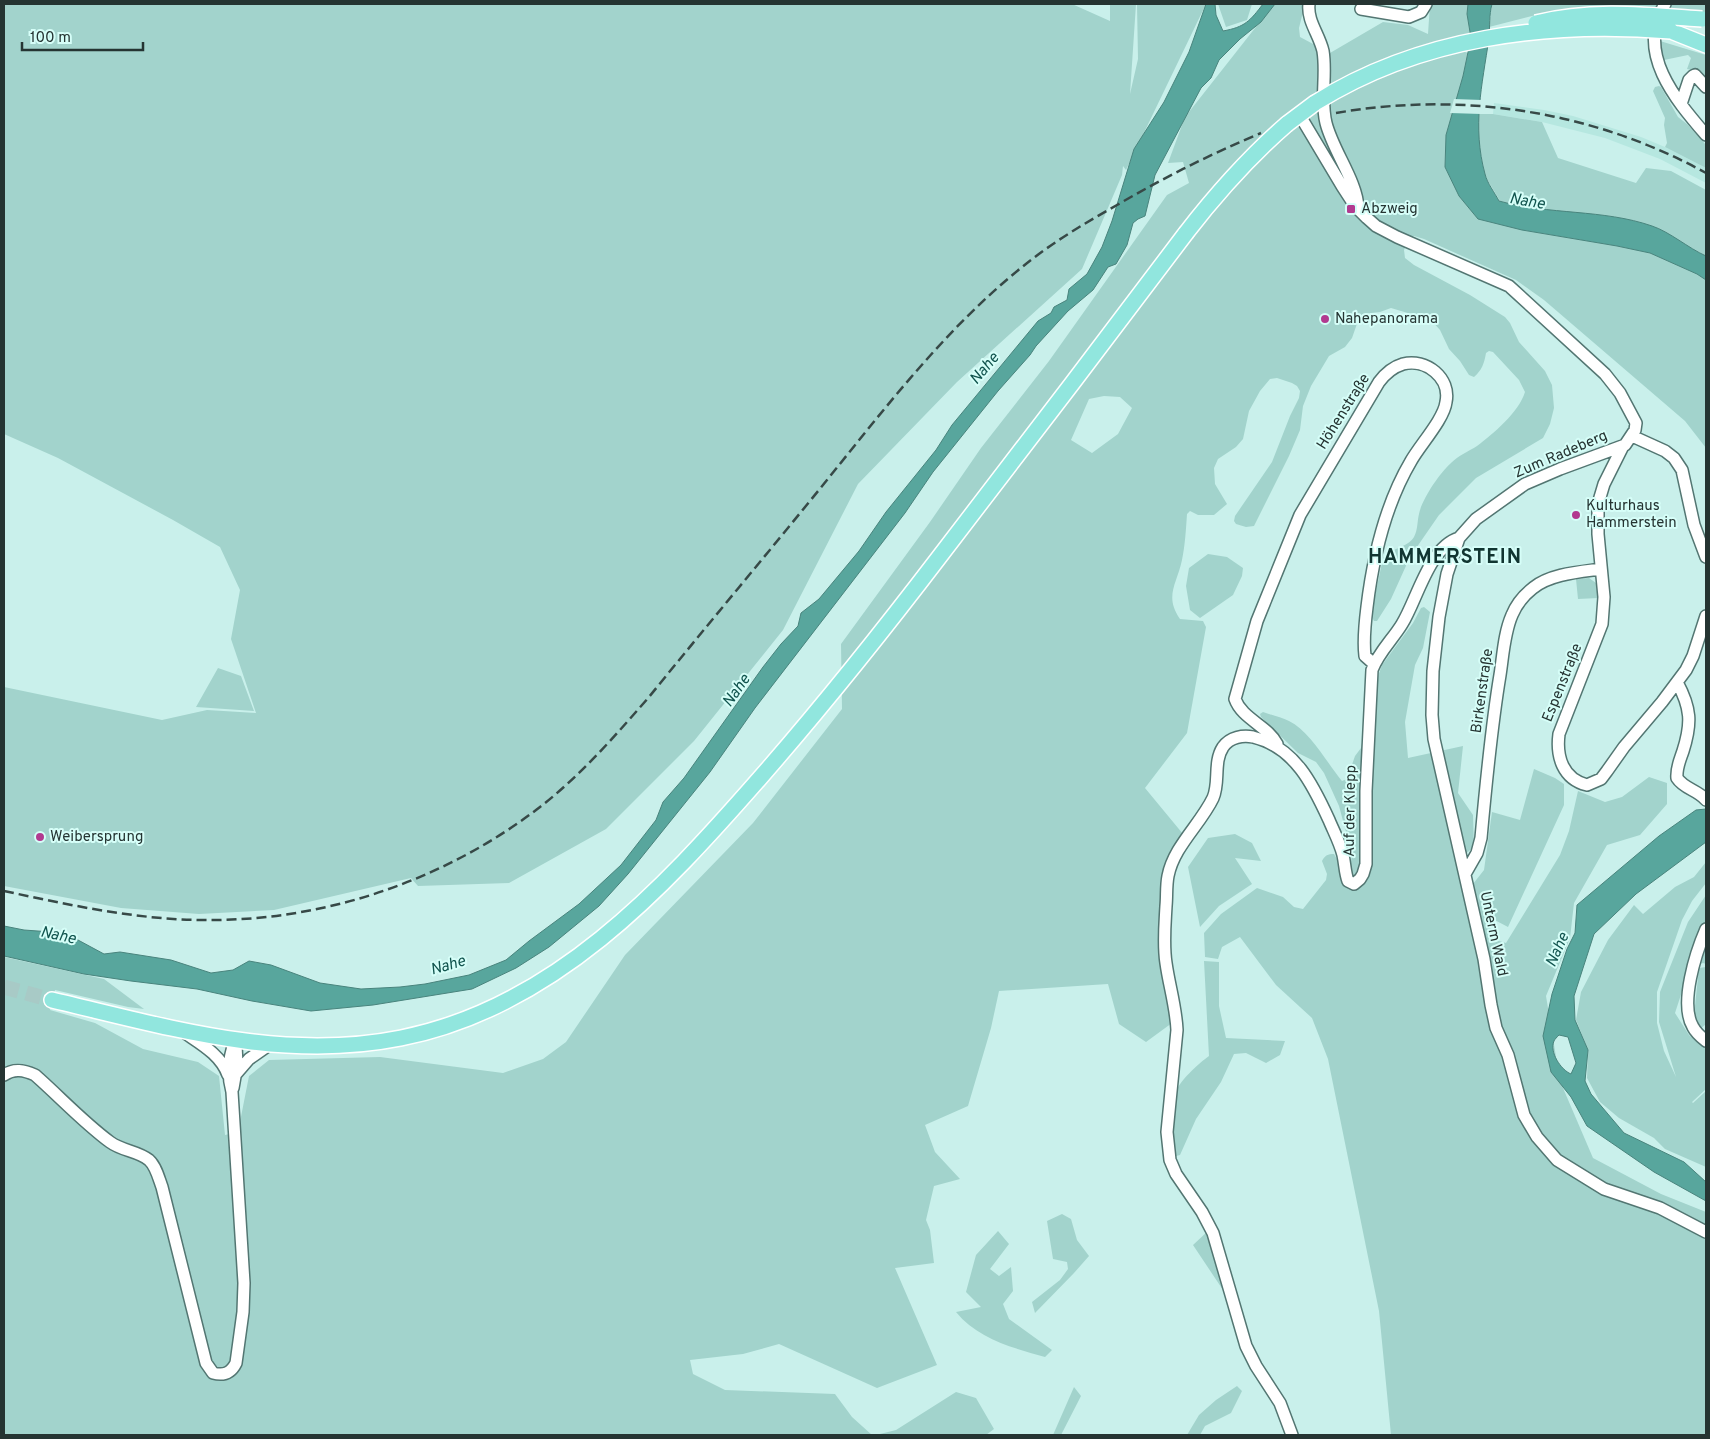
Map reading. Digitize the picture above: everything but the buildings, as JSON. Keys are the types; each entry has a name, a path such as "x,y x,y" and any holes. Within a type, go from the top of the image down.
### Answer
{"main road":[{"path":"1499,36 1527,25 1589,14 1625,14 1704,19"},
{"path":"52,1000 235,1041 269,1045 327,1047 352,1046 403,1038 450,1025 492,1009 539,984 581,956 609,933 669,877 721,822 788,746 884,629 1217,194 1247,161 1286,124 1315,103 1352,82 1398,62 1440,49 1499,36 1565,28 1610,28 1671,31 1702,40"}],"street":[{"path":"1309,4 1309,16 1321,43 1324,60 1323,104 1326,124 1356,192 1358,210"},
{"path":"1361,8 1409,17 1421,12 1426,4"},
{"path":"1665,4 1656,24 1654,52 1661,70 1681,104 1706,135"},
{"path":"1681,104 1692,76 1695,75 1706,87"},
{"path":"1299,114 1358,210 1376,226 1385,232 1498,280 1513,290 1605,374 1620,393 1634,417 1636,424 1632,436 1665,451 1674,458 1682,470 1694,524 1706,557"},
{"name":"Höhenstraße","path":"1235,700 1257,620 1300,515 1310,496 1384,376 1402,364 1420,364 1435,371 1441,377 1447,401 1440,417 1420,446 1402,478 1382,529 1370,586 1364,647 1365,656 1374,664"},
{"name":"Zum Radeberg","path":"1374,664 1403,622 1424,575 1450,542 1460,538 1476,520 1526,484 1560,469 1623,446 1632,436"},
{"name":"Espenstraße","path":"1623,446 1604,484 1598,504 1598,534 1604,596 1602,624 1559,734 1558,753 1567,773 1580,783 1587,785 1601,779 1624,746 1677,682"},
{"name":"Unterm Wald","path":"1460,538 1443,589 1433,671 1432,715 1434,739 1484,959 1496,1028 1508,1055 1524,1115 1537,1137 1557,1160 1604,1189 1660,1208 1706,1232"},
{"name":"Birkenstraße","path":"1465,874 1477,853 1481,838 1498,684 1508,626 1512,615 1525,595 1544,581 1581,571 1601,569"},
{"path":"1706,616 1693,656 1677,682 1685,696 1690,713 1688,732 1677,778 1682,784 1700,793 1706,800"},
{"name":"Auf der Klepp","path":"1292,1435 1280,1403 1256,1366 1246,1346 1213,1233 1202,1212 1172,1168 1168,1152 1168,1119 1177,1030 1166,962 1167,882 1171,866 1180,848 1214,798 1216,776 1222,748 1232,739 1240,736 1249,736 1278,747 1290,756 1310,780 1339,844 1348,881 1354,884 1357,882 1363,874 1366,864 1366,791 1371,676 1374,664"},
{"name":"Auf der Klepp","path":"1235,700 1242,710 1273,738 1278,747"},
{"path":"1706,929 1695,960 1688,1007 1692,1026 1706,1041"},
{"path":"181,1030 212,1052 232,1076"},
{"path":"4,1075 17,1070 27,1071 35,1075 87,1124 111,1143 150,1160 162,1187 206,1363 213,1372 222,1374 233,1369 236,1363 243,1312 244,1283 232,1092 235,1041"},
{"path":"232,1076 269,1045"}],"shaded area":[{"path":"4,4 1072,4 1110,21 1110,4 1136,4 1130,94 1138,59 1137,4 1206,4 1126,170 1123,166 1122,175 1082,269 957,382 858,484 783,630 694,741 606,829 509,883 418,886 411,878 274,910 199,914 121,908 4,886 4,687 162,720 207,710 256,713 231,639 240,590 220,547 58,458 4,434"},
{"path":"1218,4 1252,4 1247,20 1226,27"},
{"path":"1274,4 1305,4 1299,28 1300,37 1330,53 1383,22 1408,25 1428,34 1430,4 1468,4 1467,14 1471,38 1457,49 1468,53 1446,135 1445,167 1459,196 1478,219 1522,230 1650,253 1706,280 1706,448 1685,421 1544,300 1516,280 1424,239 1414,236 1410,237 1404,250 1405,258 1505,317 1519,342 1545,371 1552,385 1554,408 1550,424 1543,438 1476,478 1439,515 1410,557 1391,599 1377,621 1374,621 1371,615 1383,558 1390,552 1407,544 1414,537 1421,508 1441,473 1454,460 1477,446 1505,422 1522,400 1525,392 1519,380 1493,352 1489,351 1486,353 1482,366 1474,377 1469,375 1449,349 1440,330 1431,320 1391,308 1380,312 1363,314 1359,318 1352,338 1345,347 1329,356 1311,386 1303,406 1300,430 1289,456 1254,526 1246,527 1236,524 1234,521 1235,516 1272,462 1299,398 1300,391 1297,386 1277,378 1270,379 1260,391 1249,411 1243,439 1236,447 1218,459 1214,468 1215,484 1227,504 1214,515 1198,515 1190,511 1187,514 1183,555 1173,590 1173,603 1180,619 1203,621 1206,627 1187,733 1145,788 1183,834 1163,880 1172,1023 1146,1042 1119,1024 1108,984 999,991 991,1028 968,1106 925,1125 935,1152 960,1179 934,1186 926,1220 930,1230 934,1263 895,1268 937,1365 877,1388 779,1344 743,1354 690,1360 693,1374 725,1390 835,1394 852,1417 872,1435 4,1435 4,957 104,979 144,1009 55,990 50,1010 95,1023 143,1049 198,1062 219,1076 225,1135 238,1132 249,1076 269,1060 380,1057 503,1073 543,1059 566,1042 625,955 753,823 842,709 841,644 930,522 981,448 1049,361 1167,195 1189,183 1183,162 1168,163 1185,117","holes":["1104,396 1120,397 1132,408 1118,434 1092,453 1071,440 1089,399"]},
{"path":"1492,4 1706,4 1706,13 1603,7 1544,13 1489,27"},
{"path":"1660,41 1706,55 1706,80 1697,71 1687,69 1691,58 1688,55 1664,60 1660,49"},
{"path":"1659,86 1678,117 1706,145 1706,168 1665,147 1667,143 1664,125 1665,118 1653,91 1655,87"},
{"path":"1494,103 1573,116 1641,137 1706,168 1706,183 1660,159 1605,138 1542,122 1493,114"},
{"path":"1479,114 1493,114 1542,122 1558,158 1636,183 1646,168 1671,171 1706,190 1706,256 1652,226 1614,217 1538,208 1500,201 1485,176 1477,133"},
{"path":"1208,554 1227,557 1243,568 1242,576 1233,595 1200,618 1190,610 1186,586 1189,568"},
{"path":"1589,578 1596,583 1598,598 1578,599 1576,579"},
{"path":"1424,607 1430,612 1423,648 1415,665 1405,722 1408,758 1463,746 1458,793 1473,815 1474,847 1464,855 1473,884 1484,870 1492,812 1520,820 1534,769 1564,784 1564,805 1508,927 1489,917 1492,939 1506,943 1560,855 1569,831 1578,791 1605,802 1622,797 1649,777 1667,783 1667,804 1640,835 1607,845 1574,903 1570,938 1546,996 1560,1081 1593,1158 1661,1194 1706,1212 1706,1435 1391,1435 1379,1311 1328,1059 1312,1018 1276,985 1240,937 1222,947 1218,959 1205,957 1204,933 1221,914 1257,888 1283,897 1294,907 1303,909 1326,880 1327,874 1322,861 1324,857 1334,854 1344,871 1351,861 1352,854 1339,806 1324,773 1316,762 1298,753 1260,714 1263,712 1279,717 1297,726 1311,740 1342,781 1347,779 1355,756 1361,748 1382,665 1413,623 1421,608"},
{"path":"218,668 241,676 254,711 196,707"},
{"path":"1235,834 1252,843 1261,861 1235,858 1252,884 1219,906 1200,927 1188,867 1208,838"},
{"path":"1706,862 1706,883 1692,901 1682,920 1657,992 1657,1023 1664,1051 1676,1077 1659,1022 1660,992 1688,922 1706,895 1706,964 1703,963 1690,967 1675,1013 1689,1035 1706,1049 1706,1089 1692,1102 1706,1091 1706,1167 1665,1149 1654,1138 1619,1118 1600,1102 1587,1078 1588,1050 1576,1020 1581,992 1608,940 1634,905 1643,914 1675,887 1694,877"},
{"path":"1204,961 1219,962 1219,1006 1226,1038 1285,1041 1280,1055 1266,1063 1246,1053 1234,1054 1221,1082 1196,1119 1180,1155 1172,1157 1170,1126 1175,1094 1184,1079 1209,1056"},
{"path":"1706,967 1706,1024 1698,1031 1694,1015 1699,968"},
{"path":"1062,1214 1071,1219 1077,1240 1089,1256 1035,1313 1032,1302 1060,1280 1068,1269 1067,1262 1053,1259 1047,1221"},
{"path":"998,1231 1009,1244 990,1269 999,1276 1011,1267 1013,1291 1003,1304 1009,1319 1052,1350 1045,1357 1009,1346 985,1336 956,1312 981,1307 966,1292 976,1255"},
{"path":"1208,1231 1225,1286 1223,1290 1193,1245"},
{"path":"1237,1386 1242,1391 1231,1413 1205,1426 1200,1435 1187,1435 1199,1415 1216,1400"},
{"path":"1074,1387 1081,1396 1061,1435 1053,1435"},
{"path":"956,1392 976,1398 994,1429 986,1435 876,1435 896,1430"}],"water":[{"name":"Nahe","path":"1206,4 1215,4 1216,15 1223,31 1242,25 1263,4 1275,4 1261,22 1219,60 1211,78 1201,88 1155,175 1145,216 1133,223 1127,245 1116,264 1108,267 1093,290 1068,311 1036,346 933,472 905,513 755,708 710,772 628,874 599,906 549,947 516,968 472,989 373,1005 311,1011 197,989 84,974 4,956 4,926 24,930 65,933 104,954 120,952 171,960 211,973 233,970 249,961 271,965 320,983 361,989 400,987 469,975 506,960 579,904 621,865 656,820 663,802 684,778 763,667 798,626 801,613 819,599 859,551 886,512 936,450 952,425 1038,321 1051,313 1054,307 1067,300 1069,289 1087,274 1102,247 1112,221 1134,149 1164,102 1189,52"},
{"path":"1468,4 1492,4 1481,89 1479,139 1486,177 1499,201 1537,208 1614,217 1652,226 1666,232 1706,256 1706,280 1650,253 1522,230 1478,219 1459,196 1445,167 1446,135 1463,76 1471,38 1467,14"},
{"path":"1706,809 1706,842 1636,894 1594,934 1574,996 1575,1020 1588,1050 1585,1081 1591,1094 1624,1133 1684,1162 1706,1182 1706,1201 1654,1172 1587,1126 1571,1097 1551,1072 1543,1036 1552,994 1567,949 1575,933 1577,905 1659,836 1696,810","holes":["1559,1035 1568,1037 1576,1063 1571,1074 1563,1069 1553,1050 1554,1040"]}],"pier":[{"path":"1454,99 1482,100 1481,114 1450,113"}],"tunnel":[{"path":"4,987 52,1000"}],"railway":[{"path":"1336,113 1383,107 1431,104 1479,106 1526,111 1573,121 1619,134 1663,152 1706,173"},
{"path":"4,891 129,915 206,920 251,918 295,913 339,904 382,891 424,875 465,856 503,833 540,807 597,755 649,697 898,393 948,336 1002,284 1031,260 1073,231 1170,176 1261,133"}],"place":[{"name":"Abzweig","path":"1351,209"},
{"name":"Nahepanorama","path":"1325,319"},
{"name":"Kulturhaus Hammerstein","path":"1576,515"},
{"name":"Weibersprung","path":"40,837"}],"district":[{"name":"HAMMERSTEIN","path":"1445,558"}]}
